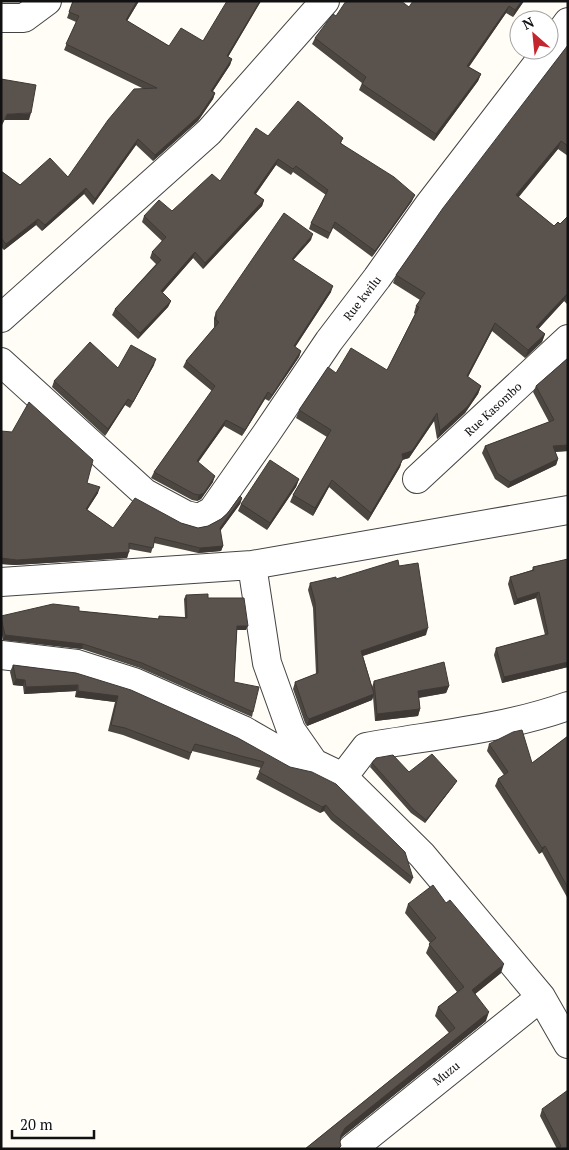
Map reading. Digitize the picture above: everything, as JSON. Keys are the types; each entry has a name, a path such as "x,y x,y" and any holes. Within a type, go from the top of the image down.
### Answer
{"street":[{"path":"1,18 24,18 47,1"},
{"path":"1,318 209,132 325,1"},
{"name":"Rue kwilu","path":"559,34 568,22"},
{"name":"Rue kwilu","path":"1,362 145,493 186,515 199,518 212,511 329,341 428,206 540,60"},
{"name":"Rue Kasombo","path":"417,479 568,339"},
{"path":"1,582 252,565 568,510"},
{"path":"252,565 267,663 291,730 314,763"},
{"path":"1,655 77,664 134,682 243,730 295,760 314,763 343,777 422,855 541,997 565,1032"},
{"path":"343,777 366,747 477,729 549,713 568,706"},
{"name":"Muzu","path":"352,1149 541,997"}],"building":[{"path":"73,1 137,1 126,20 169,46 181,28 203,41 227,1 260,1 227,56 232,59 211,91 215,93 200,115 155,155 138,139 95,199 86,188 45,225 38,219 6,244 1,238 1,171 20,185 50,158 68,177 108,120 134,89 157,88 66,44 79,16 69,12"},
{"path":"346,1 401,1 409,7 413,1 522,1 515,10 509,6 467,66 481,74 436,134 362,84 366,77 315,38 333,14 336,16"},
{"path":"568,45 568,146 561,141 516,195 554,226 558,222 560,224 568,216 568,295 536,327 545,334 528,350 495,323 467,376 481,386 468,406 440,431 437,413 412,451 402,454 403,459 371,513 332,480 315,508 293,495 331,430 299,410 328,367 336,373 351,348 387,370 419,307 416,306 425,293 396,275 443,208 556,60 559,60 559,57"},
{"path":"1,79 36,85 31,113 7,114 1,126"},
{"path":"298,101 343,138 340,143 394,177 415,195 375,251 335,222 330,233 311,223 328,190 296,166 293,169 278,159 254,193 264,200 205,263 195,252 161,291 171,301 140,333 115,309 161,260 152,252 166,237 144,216 159,200 172,211 212,174 220,181 256,128 268,136"},
{"path":"284,213 313,234 292,259 333,286 294,346 301,351 272,395 268,392 245,430 226,420 197,461 215,476 204,493 194,494 154,472 215,386 186,361 219,322 216,320 216,312"},
{"path":"90,342 118,368 131,345 156,359 133,402 128,399 108,429 54,381"},
{"path":"568,358 568,445 553,446 558,459 510,482 497,473 485,446 554,420 536,386"},
{"path":"29,402 93,460 87,483 100,487 86,509 113,528 135,498 181,523 198,528 208,526 221,519 240,496 242,498 220,528 223,546 200,548 155,537 153,548 129,543 129,552 17,560 1,558 1,431 12,432"},
{"path":"270,460 299,479 270,523 241,504"},
{"path":"568,559 568,662 504,677 496,648 548,634 539,592 517,599 510,577 534,570 533,567"},
{"path":"398,560 399,566 418,563 428,628 361,651 374,694 309,719 295,682 318,673 315,602 310,583 336,577 336,579"},
{"path":"208,594 208,598 244,598 248,626 237,626 234,682 259,687 253,712 142,663 83,644 5,635 1,618 1,616 53,604 79,607 79,611 159,619 159,616 187,618 186,595"},
{"path":"444,662 449,686 418,691 420,709 377,714 374,681"},
{"path":"13,665 76,673 131,690 238,738 290,767 312,772 336,784 405,852 413,878 333,814 326,805 322,807 259,772 264,762 195,744 191,753 125,728 111,725 118,696 78,691 78,685 26,687 25,680 16,679"},
{"path":"522,730 532,763 568,736 568,888 545,846 542,848 498,779 508,772 489,744 513,732"},
{"path":"432,754 457,781 426,820 413,809 372,763 376,758 393,755 409,772"},
{"path":"433,885 446,903 450,900 504,964 472,990 489,1012 345,1128 341,1135 341,1146 338,1149 305,1149 455,1028 438,1007 464,987 429,944 436,938 408,904"},
{"path":"568,1090 568,1149 559,1149 561,1146 542,1109"}]}
